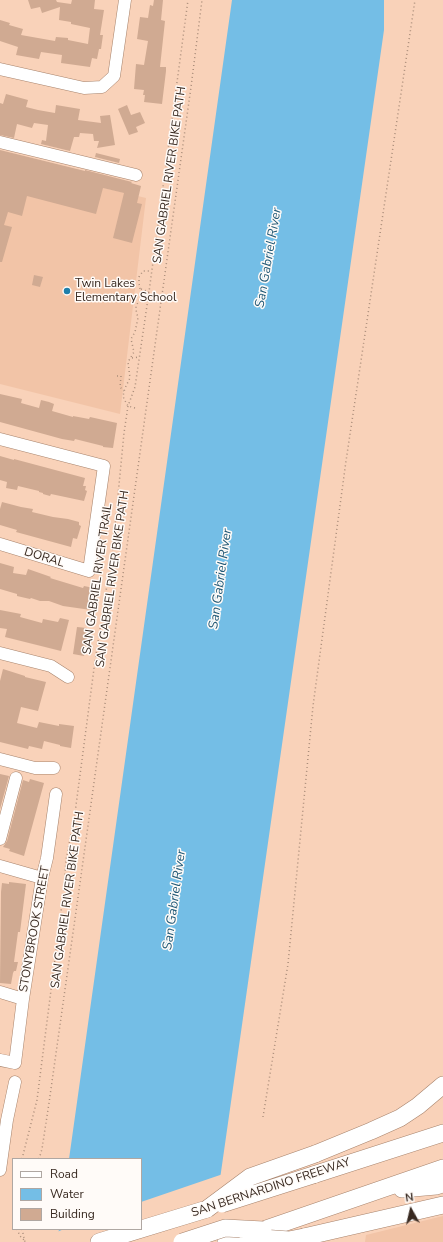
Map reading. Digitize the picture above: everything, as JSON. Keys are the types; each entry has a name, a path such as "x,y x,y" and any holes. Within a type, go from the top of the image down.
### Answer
{"highway":[{"path":"207,1209 250,1178 315,1154 400,1118 418,1106 443,1085"},
{"name":"SAN BERNARDINO FREEWAY","path":"142,1229 443,1133"},
{"path":"226,1242 443,1168"},
{"path":"378,1190 436,1186 443,1184"},
{"path":"242,1236 289,1240 443,1205"},
{"path":"182,1242 225,1228 263,1230"},
{"name":"SAN BERNARDINO FREEWAY","path":"99,1242 138,1230"}],"street":[{"path":"0,69 84,88 102,87 114,76 125,0"},
{"path":"0,142 136,175"},
{"name":"DORAL","path":"0,439 104,466 88,571 0,544"},
{"path":"0,653 51,666 68,677"},
{"path":"0,759 35,768 54,768"},
{"path":"0,839 16,778"},
{"name":"STONYBROOK STREET","path":"0,1060 14,1063 56,794"},
{"path":"0,868 42,878"},
{"path":"0,992 23,999"},
{"path":"0,1170 4,1120 15,1082"}],"path":[{"name":"SAN GABRIEL RIVER TRAIL","path":"22,1158 37,1100 64,888 66,860 75,813 95,661 113,547 124,433 128,406 134,394 188,0"},
{"name":"SAN GABRIEL RIVER BIKE PATH","path":"39,1158 48,1109 80,883 202,0"},
{"path":"263,1117 288,964 313,706 346,461 415,0"},
{"path":"135,408 128,406 124,399 124,392 130,378 128,365 132,358 134,349 131,338 135,332 138,318 136,314 136,306 140,299 141,289 139,283 141,273 145,270 152,271"},
{"path":"141,289 149,292"},
{"path":"132,358 139,357"},
{"path":"117,376 120,376 120,387 124,392"},
{"path":"130,378 136,379"},
{"path":"17,1230 24,1241"},
{"path":"22,1230 24,1241"}],"shaded area":[{"name":"Twin Lakes Elementary School","path":"0,163 146,198 120,414 0,384"},
{"path":"443,1216 443,1242 365,1242 366,1235"}],"water":[{"name":"San Gabriel River","path":"232,0 384,0 384,30 211,1242 57,1242 59,1230 142,1230 142,1158 69,1158"}],"pier":[{"path":"223,1174 213,1242 55,1242 57,1232 62,1230 142,1230 142,1202"}],"building":[{"path":"28,0 56,0 57,2 71,4 72,0 95,0 94,9 104,10 100,35 103,35 101,49 99,49 97,59 92,58 90,67 61,63 62,55 41,52 39,59 16,55 18,47 0,41 0,20 10,23 9,25 23,29 21,35 55,41 56,37 68,38 68,40 88,44 90,28 59,20 60,7 42,13 40,7 31,9"},
{"path":"154,0 163,0 161,20 165,21 160,67 166,67 162,104 144,102 144,90 134,89 136,64 144,65 148,41 137,39 140,17 148,18 150,5 153,6"},
{"path":"6,94 28,100 26,107 38,110 55,113 56,105 80,109 78,120 101,123 100,116 110,115 115,145 97,148 99,141 94,141 93,134 80,133 79,137 74,137 70,151 41,144 42,140 46,141 48,125 34,123 32,128 17,124 14,138 0,135 0,103 3,104"},
{"path":"127,105 131,115 140,112 145,123 136,127 138,132 129,135 118,109"},
{"path":"0,150 132,182 131,183 141,186 137,203 142,204 132,243 113,238 124,193 103,188 96,214 27,196 22,216 8,212 4,225 12,227 2,262 0,262"},
{"path":"96,153 120,159 119,163 95,157"},
{"path":"34,275 43,277 40,287 32,285"},
{"path":"0,394 22,399 21,403 39,408 41,400 49,402 54,404 52,411 73,417 89,419 90,417 117,423 113,448 103,447 75,439 74,441 62,439 0,422"},
{"path":"0,456 85,478 83,486 86,486 85,490 87,491 84,501 51,494 50,496 39,491 18,486 17,490 6,488 7,482 0,480"},
{"path":"2,502 33,509 32,512 79,522 79,525 81,526 77,539 73,538 71,547 16,532 17,530 0,525 0,509"},
{"path":"0,563 14,567 13,573 26,575 28,569 51,577 50,578 83,588 84,586 94,588 91,610 63,606 49,601 40,601 17,596 17,594 0,589"},
{"path":"0,610 21,614 20,617 42,623 43,619 58,622 60,618 69,620 61,651 5,637 7,629 0,628"},
{"path":"77,627 87,628 86,633 88,634 84,656 73,654"},
{"path":"3,669 25,677 46,682 38,711 21,707 17,723 37,728 39,722 59,726 59,724 74,726 71,748 44,741 42,749 29,746 28,749 0,742 0,681"},
{"path":"0,774 9,776 0,809"},
{"path":"30,779 44,783 24,856 9,851 10,849 3,847 7,841 23,780 29,782"},
{"path":"9,882 26,884 20,932 18,932 14,962 18,962 16,971 13,973 11,984 0,983 1,892 2,883 9,884"}],"place":[{"name":"Twin Lakes Elementary School","path":"67,291"}]}
